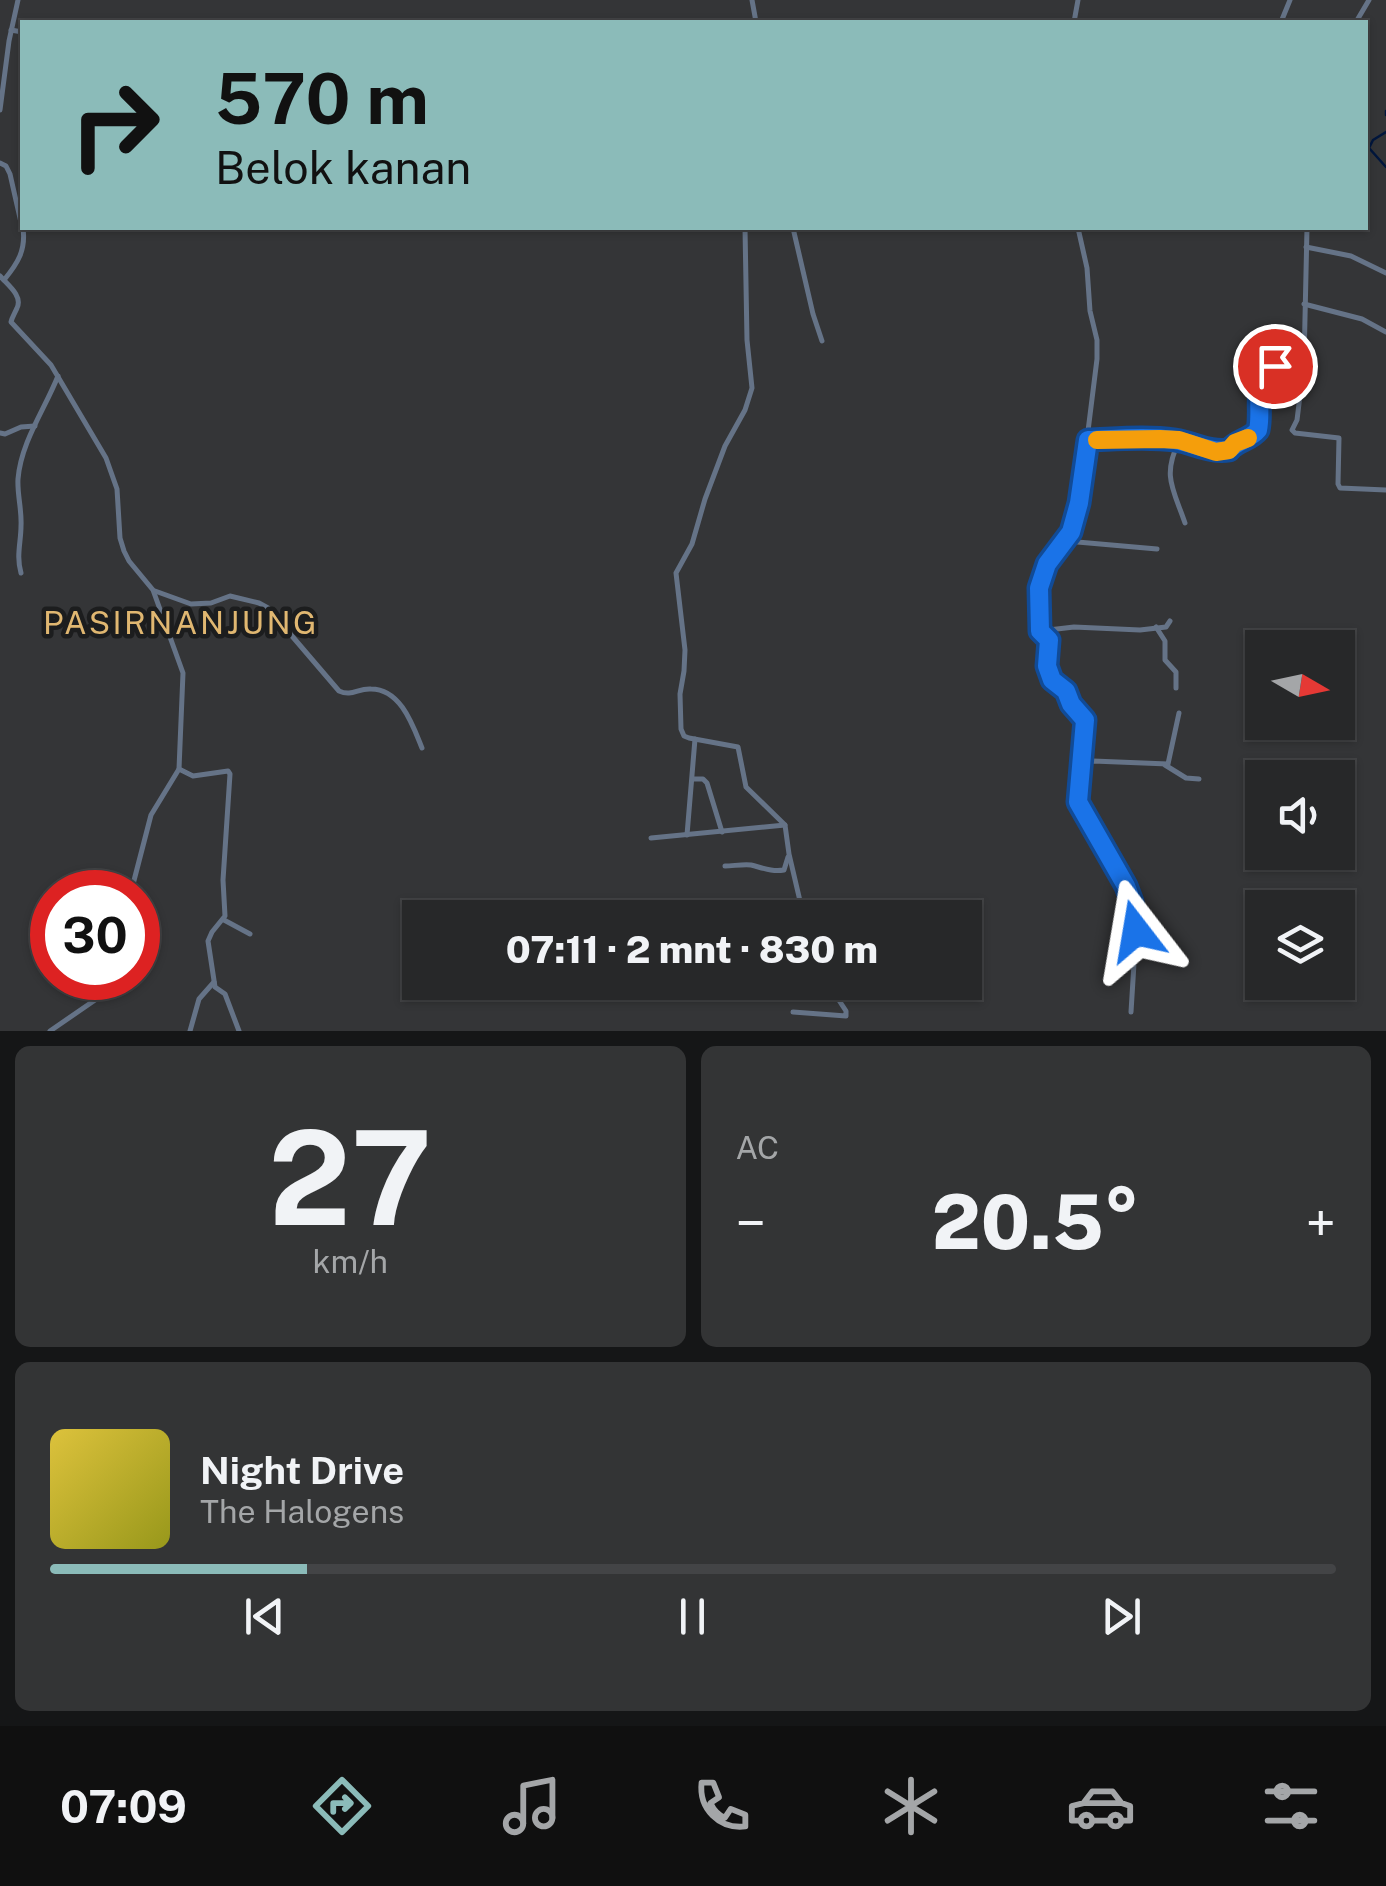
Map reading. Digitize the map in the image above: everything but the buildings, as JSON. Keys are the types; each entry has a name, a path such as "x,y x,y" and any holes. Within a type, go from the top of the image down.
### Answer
{"street":[{"path":"0,110 18,0"},
{"path":"12,30 20,32"},
{"path":"0,163 10,174 20,218"},
{"path":"22,230 23,250 16,265 2,278 19,300 11,322 46,358 106,458 117,489 124,551 153,590 184,682 179,769 151,815 137,870"},
{"path":"745,230 752,388 725,446 692,544 676,572 685,650 681,729 684,736 737,746 746,788 785,825 800,900"},
{"path":"793,230 822,341"},
{"path":"1078,230 1098,348 1079,503 1071,532 1047,564 1039,588 1040,631 1049,640 1047,666 1052,680 1066,691 1085,720 1078,802 1126,886 1135,915 1131,1012"},
{"path":"1306,230 1304,363 1292,430 1340,438 1340,488 1386,490"},
{"path":"1306,246 1351,256 1386,273"},
{"path":"1304,304 1362,319 1386,332"},
{"path":"1088,440 1179,440 1216,452 1229,450 1235,443 1253,436 1260,427 1259,392 1266,372 1275,366 1304,363"},
{"path":"21,572 18,559 22,522 17,485 21,459 58,376"},
{"path":"0,433 36,426"},
{"path":"1179,440 1169,462 1170,479 1184,524"},
{"path":"1066,541 1157,549"},
{"path":"153,590 190,604 211,603 230,596 268,608 340,692 373,689 400,704 408,713 422,748"},
{"path":"1040,631 1074,627 1140,630 1166,627 1170,621"},
{"path":"1156,627 1165,641 1166,660 1176,672 1176,688"},
{"path":"1165,765 1170,761 1179,714"},
{"path":"687,835 695,739"},
{"path":"1082,764 1093,761 1165,765 1186,778 1199,779"},
{"path":"179,769 194,776 230,773 224,920 208,941 215,987 225,994 239,1031"},
{"path":"692,780 706,781 722,832"},
{"path":"651,838 785,825"},
{"path":"725,866 749,865 780,872 789,854"},
{"path":"224,920 250,934"},
{"path":"190,1031 199,998 214,982"},
{"path":"50,1031 94,1000"},
{"path":"793,1012 846,1016 839,1000"}],"waterway":[{"path":"1386,132 1373,140 1369,148 1386,167"}],"slow traffic":[{"path":"1097,440 1179,440 1216,452 1229,450 1248,438"}],"district":[{"name":"PASIRNANJUNG","path":"181,622"}],"route":[{"path":"1136,931 1126,886 1078,802 1085,720 1066,691 1052,680 1047,666 1049,640 1040,631 1039,588 1047,564 1071,532 1088,440 1179,440 1216,452 1229,450 1258,430 1260,384 1266,372 1275,366"}]}
